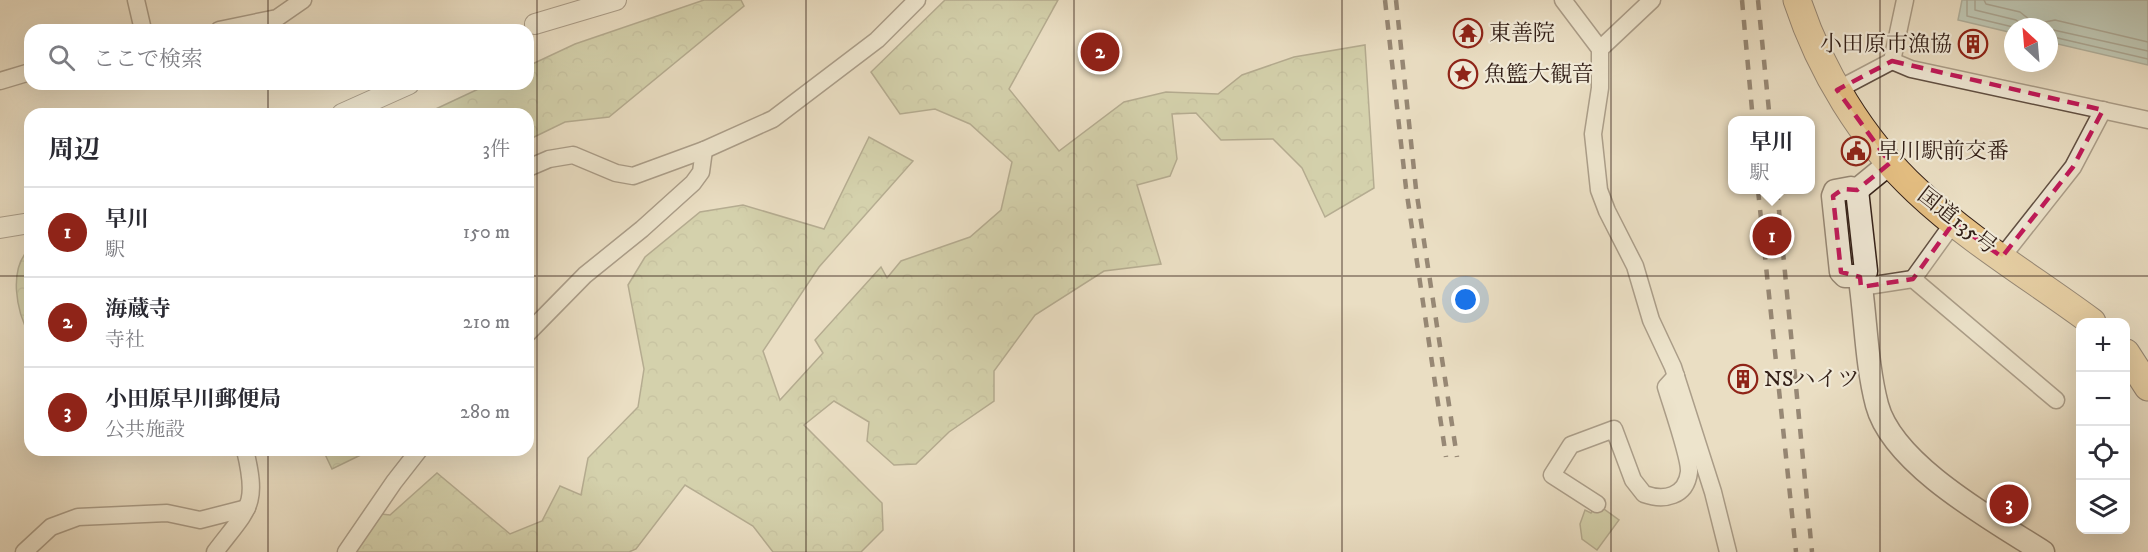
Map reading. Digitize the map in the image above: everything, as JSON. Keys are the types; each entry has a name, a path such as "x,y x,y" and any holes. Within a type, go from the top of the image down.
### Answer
{"highway":[{"name":"国道135号","path":"1798,1 1815,47 1837,90 1890,163 1917,191 1954,222 2086,318"},
{"path":"2130,359 2148,387"}],"main road":[{"path":"1890,163 1857,190 1866,271 1861,281 1877,405 1893,435 1938,482 2043,552"}],"street":[{"path":"136,0 142,24"},
{"path":"248,24 277,18 303,0"},
{"path":"534,24 580,0"},
{"path":"534,25 616,0"},
{"path":"534,165 549,159 573,154 616,173 633,176 704,150 773,119 877,40 917,0"},
{"path":"1563,0 1600,49 1600,88 1593,134 1599,190 1635,266 1651,320 1676,376 1713,492 1728,552"},
{"path":"1600,49 1652,0"},
{"path":"1892,61 1905,0"},
{"path":"1837,90 1892,61"},
{"path":"1892,61 1911,69 2148,120"},
{"path":"0,81 15,79 24,75"},
{"path":"355,108 396,90"},
{"path":"2002,257 2073,167 2103,110"},
{"path":"534,327 585,275 642,229 693,183 701,172 704,150"},
{"path":"1913,279 1954,222"},
{"path":"0,228 24,224"},
{"path":"1861,281 1913,279 2056,400"},
{"path":"1597,504 1552,475 1571,445 1614,429 1633,480 1644,494 1666,498 1676,495 1682,489 1689,470 1666,387 1676,376"},
{"path":"214,552 247,508 253,491 246,456"},
{"path":"346,552 415,456"},
{"path":"24,552 51,528 78,517 167,513 200,520 220,518 247,508"}],"highlighted area":[{"path":"1892,61 2103,110 2073,167 2002,257 1954,222 1913,279 1861,287 1860,277 1841,272 1833,196 1843,189 1857,190 1890,163 1837,90"}],"green space":[{"path":"704,0 741,0 744,6 609,117 565,122 534,137 534,108 438,108 476,90 534,90 534,63 575,44"},
{"path":"945,0 1058,0 1009,89 1059,151 1124,102 1166,92 1218,94 1242,75 1294,57 1365,45 1374,188 1325,217 1302,168 1273,139 1221,140 1196,113 1172,114 1177,159 1170,176 1137,185 1161,264 1104,271 1035,315 994,371 994,401 949,432 916,464 894,465 867,441 869,422 834,401 804,425 882,503 883,530 861,552 773,552 753,526 685,485 636,549 629,552 343,552 372,513 390,515 437,473 510,534 542,521 560,486 581,495 588,458 638,407 644,369 628,285 645,257 700,212 743,205 824,229 869,137 913,161 819,267 763,351 780,400 823,353 815,340 881,267 887,278 901,261 970,237 1001,210 1012,162 970,124 935,109 900,114 871,72"},
{"path":"23,257 24,323 16,290 19,267"},
{"path":"326,456 359,456 332,469"},
{"path":"1597,504 1619,520 1597,550 1582,539 1580,524 1585,510 1591,513"}],"water":[{"path":"1962,0 2148,0 2148,65 2058,44 2058,18 2004,18 2004,31 1958,20"}],"railway":[{"path":"1385,0 1406,188 1446,457"},
{"path":"1396,0 1416,189 1457,457"},
{"path":"1742,0 1753,116"},
{"path":"1758,0 1770,116"},
{"path":"1758,194 1796,552"},
{"path":"1777,194 1812,552"}],"place":[{"name":"東善院","path":"1468,33"},
{"name":"小田原市漁協","path":"1973,44"},
{"name":"海蔵寺","path":"1100,52"},
{"name":"魚籃大観音","path":"1463,74"},
{"name":"早川駅前交番","path":"1856,151"},
{"name":"早川","path":"1772,236"},
{"name":"NSハイツ","path":"1743,379"},
{"name":"小田原早川郵便局","path":"2009,504"}]}
